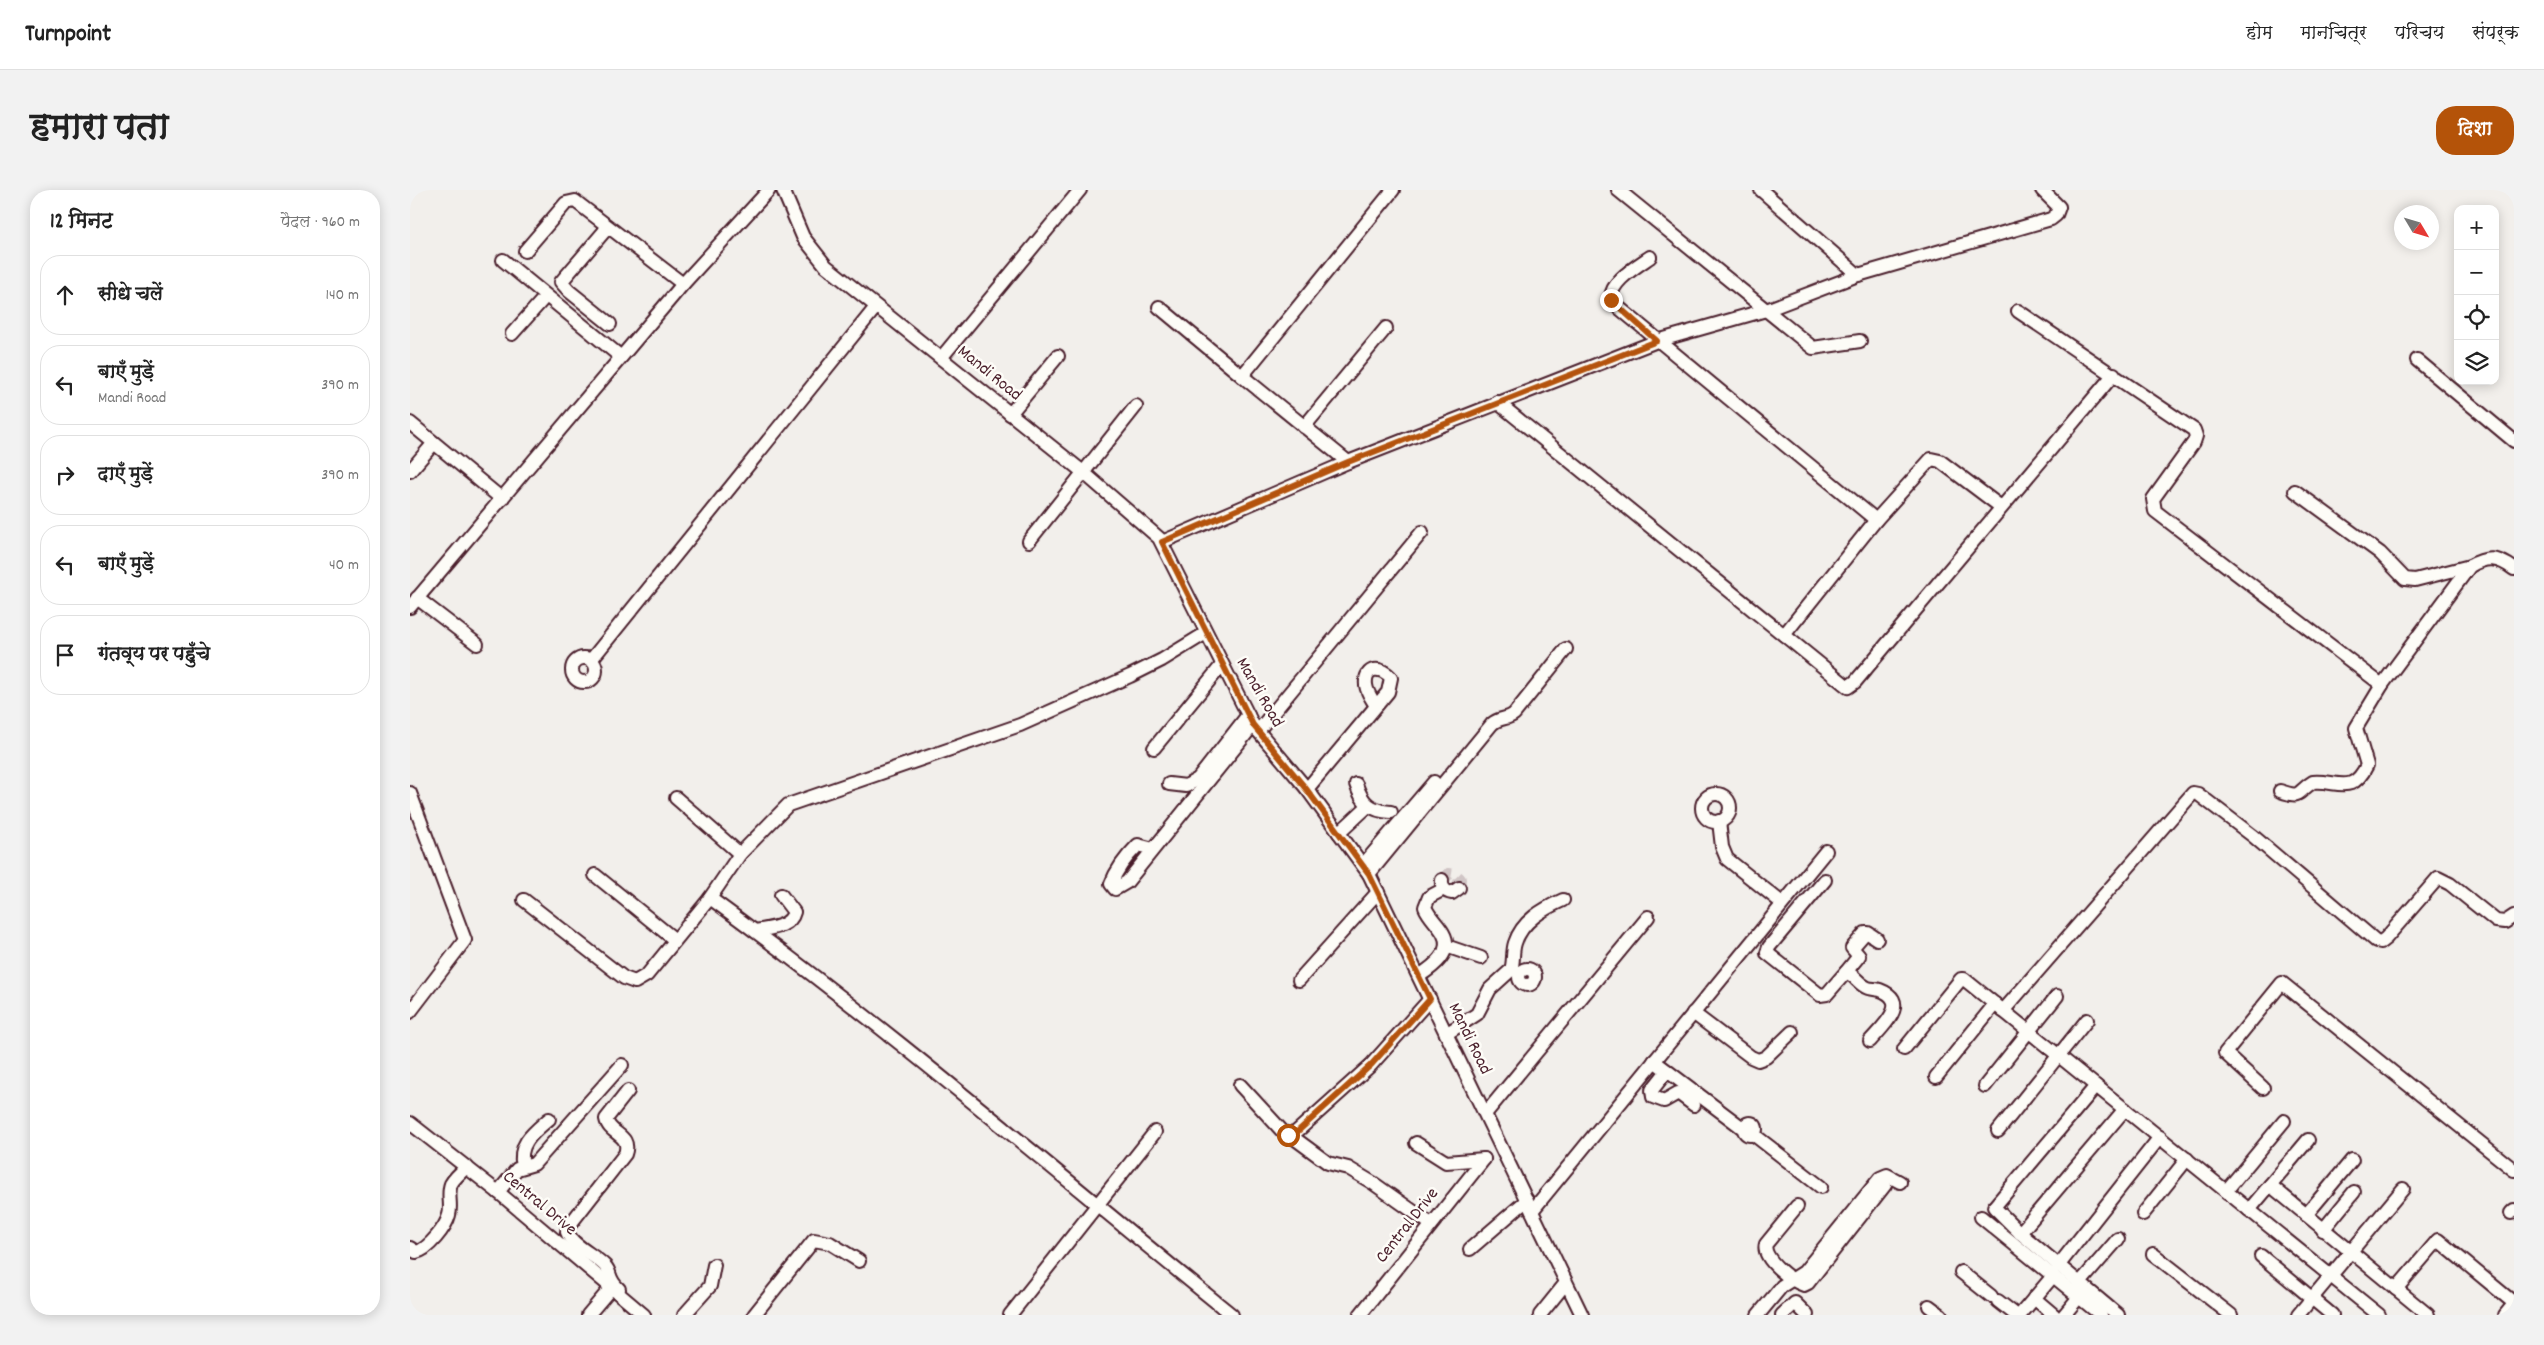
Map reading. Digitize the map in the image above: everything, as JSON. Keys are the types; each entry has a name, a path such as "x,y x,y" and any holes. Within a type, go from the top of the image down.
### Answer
{"street":[{"path":"477,644 414,603 683,284 770,190"},
{"name":"Mandi Road","path":"783,190 803,237 826,266 1083,472 1154,532 1162,542 1222,665 1253,723 1307,790 1366,869 1486,1113 1565,1284 1582,1315"},
{"path":"941,358 1080,190"},
{"path":"1242,376 1393,190"},
{"path":"1618,190 1815,349 1860,341"},
{"path":"1761,190 1858,275"},
{"path":"1162,542 1348,462 1497,402 1657,341 1766,310 1858,275 2051,219 2056,215 2059,207 2042,190"},
{"path":"525,251 566,204 575,201 683,284"},
{"path":"608,227 562,282 610,324"},
{"path":"1650,257 1621,280 1612,292 1610,298 1612,302 1876,520"},
{"path":"503,260 621,357"},
{"path":"512,334 546,296"},
{"path":"1159,307 1348,462"},
{"path":"591,660 876,308"},
{"path":"2018,311 2114,374 2196,433 2194,442 2153,499 2155,510 2382,685"},
{"path":"1304,427 1386,328"},
{"path":"1010,414 1058,356"},
{"path":"2418,360 2514,441"},
{"path":"1497,402 1843,684 1850,687 2114,374"},
{"path":"1029,541 1136,406"},
{"path":"410,423 502,499"},
{"path":"410,471 434,443"},
{"path":"1784,635 1876,520 1927,462 1934,459 2001,507"},
{"path":"2295,491 2380,553 2405,578 2415,580 2496,558 2514,569"},
{"path":"1170,784 1186,786 1198,779 1253,723 1422,532"},
{"path":"2280,791 2294,796 2300,794 2313,782 2344,786 2354,781 2367,766 2356,728 2382,685 2470,566"},
{"path":"524,900 632,982 640,980 647,975 710,898 740,854 780,811 795,801 916,762 1020,724 1162,660 1206,633"},
{"path":"1366,869 1492,724 1498,719 1507,718 1514,714 1566,649"},
{"path":"1154,748 1222,665"},
{"path":"1307,790 1376,706"},
{"path":"1153,850 1253,723"},
{"path":"1366,869 1469,740"},
{"path":"1356,784 1364,802 1368,806 1374,810 1391,812"},
{"path":"410,793 465,940 410,1012"},
{"path":"1936,1077 2194,793 2198,794 2246,830 2379,942 2386,938 2438,878 2450,884 2496,921 2505,922 2514,916"},
{"path":"676,798 740,854"},
{"path":"1340,833 1368,806"},
{"path":"1719,822 1722,847 1727,859 1782,903"},
{"path":"1470,1249 1530,1205 1654,1061 1826,851"},
{"path":"595,876 675,940"},
{"path":"1825,880 1769,947 1767,953 1820,995 1827,994 1859,956 1852,948 1860,937 1868,932 1877,939"},
{"path":"1419,976 1440,959 1446,946 1443,933 1425,907 1429,897 1443,885 1452,893 1459,888"},
{"path":"1795,888 1809,899"},
{"path":"1299,980 1378,892"},
{"path":"756,931 783,925 791,920 794,912 780,895"},
{"path":"710,898 756,931 1228,1314"},
{"path":"1446,1034 1477,1014 1490,989 1515,973 1514,945 1525,926 1541,911 1563,900"},
{"path":"1486,1113 1648,917"},
{"path":"1446,946 1481,958"},
{"path":"1846,972 1865,987 1883,992 1894,1002 1892,1015 1870,1041"},
{"path":"1904,1049 1962,979 2379,1315"},
{"path":"2263,1088 2225,1053 2282,983 2514,1170"},
{"path":"1985,1086 2057,996"},
{"path":"1290,1135 1297,1132 1318,1115 1362,1074 1430,999"},
{"path":"1693,1013 1751,1057 1758,1060 1766,1057 1792,1032"},
{"path":"1998,1131 2087,1020"},
{"path":"1654,1061 1821,1187"},
{"path":"498,1192 517,1170 534,1164 622,1065"},
{"path":"1667,1071 1652,1090 1653,1097 1664,1101 1678,1093 1694,1105"},
{"path":"1240,1085 1284,1133 1290,1135 1328,1163 1348,1168 1373,1183 1431,1224"},
{"path":"2096,1086 1994,1207 2056,1271 2079,1298 2101,1315"},
{"path":"627,1301 628,1296 610,1281 606,1266 571,1238 567,1232 568,1227 626,1154 628,1144 626,1140 608,1125 606,1119 628,1091"},
{"path":"2020,1233 2125,1109"},
{"path":"524,1166 522,1152 526,1142 549,1119"},
{"path":"2226,1191 2284,1120"},
{"name":"Central Drive","path":"410,1123 498,1192 644,1315"},
{"path":"1010,1315 1098,1207 1155,1132"},
{"path":"2020,1315 2160,1137"},
{"path":"2249,1210 2308,1140"},
{"name":"Central Drive","path":"1360,1315 1484,1159 1446,1162 1416,1143"},
{"path":"2143,1214 2187,1160"},
{"path":"2306,1215 2352,1160"},
{"path":"410,1248 416,1252 424,1249 443,1227 449,1216 449,1192 452,1183 467,1167"},
{"path":"1758,1315 1782,1286 1804,1272 1880,1178 1887,1174 1900,1182"},
{"path":"1797,1206 1766,1244 1764,1251 1767,1257 1793,1280 1804,1285 1808,1283 1885,1185"},
{"path":"2270,1185 2428,1315"},
{"path":"2298,1315 2403,1189"},
{"path":"2323,1230 2354,1192"},
{"path":"1981,1218 2056,1271 2079,1284 2118,1315"},
{"path":"2079,1284 2118,1239"},
{"path":"754,1315 814,1240 830,1243 859,1261"},
{"path":"2396,1289 2438,1240 2514,1304 2505,1315"},
{"path":"2152,1254 2231,1315"},
{"path":"2261,1256 2332,1315"},
{"path":"684,1315 710,1286 714,1266"},
{"path":"1961,1272 2016,1315"},
{"path":"1540,1315 1565,1284"},
{"path":"588,1315 610,1288"},
{"path":"2034,1298 2054,1315"},
{"path":"2064,1315 2079,1298"},
{"path":"1782,1315 1795,1303 1807,1315"},
{"path":"1929,1306 1941,1315"}],"tunnel":[{"path":"1442,880 1449,874 1456,875 1460,879 1459,888"}],"route":[{"path":"1288,1135 1294,1134 1318,1115 1362,1074 1384,1052 1430,999 1369,874 1307,790 1253,725 1162,542 1348,462 1497,402 1657,341 1611,300"}]}
